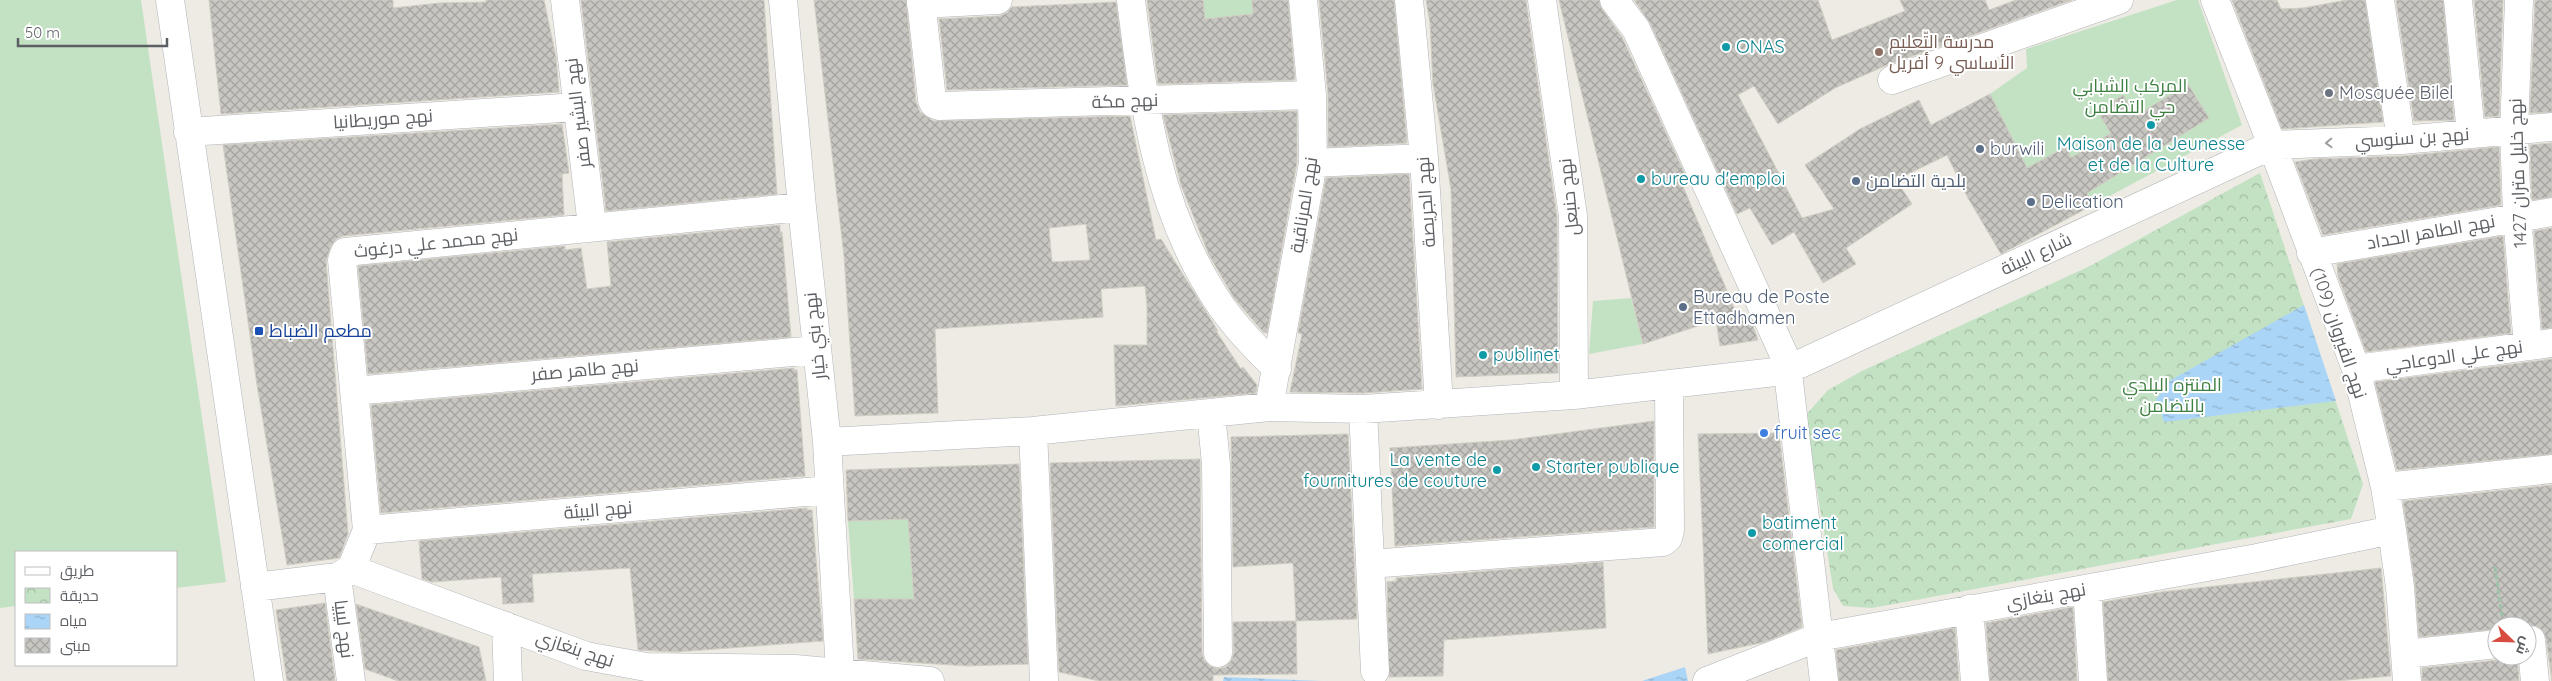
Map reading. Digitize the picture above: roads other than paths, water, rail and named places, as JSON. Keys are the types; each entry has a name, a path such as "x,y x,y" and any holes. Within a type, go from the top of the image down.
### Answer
{"street":[{"path":"170,0 270,681"},
{"name":"نهج البشير صفر","path":"565,0 592,226"},
{"name":"نهج بني خيار","path":"783,0 816,350 827,442 840,673"},
{"path":"921,2 998,0"},
{"path":"1132,0 1143,100 1163,181 1184,242 1215,298 1248,340 1277,369"},
{"name":"نهج المرناقية","path":"1268,407 1277,369 1313,163 1312,95 1302,0"},
{"name":"نهج الجريصة","path":"1409,0 1424,158 1438,405"},
{"name":"نهج حنبعل","path":"1542,0 1573,216 1574,395"},
{"path":"1614,0 1636,29 1787,368 1824,681"},
{"path":"1892,80 2119,0"},
{"name":"نهج القيروان (109)","path":"2215,0 2272,145 2356,370 2385,486 2400,587 2406,654 2406,681"},
{"path":"2380,0 2401,140"},
{"path":"2458,0 2471,134"},
{"name":"نهج خليل متران 1427","path":"2519,0 2514,131 2517,216 2540,345"},
{"name":"نهج مكة","path":"921,2 932,100 934,104 939,106 1312,95"},
{"name":"نهج موريطانيا","path":"188,132 577,107"},
{"name":"نهج بن سنوسي","path":"2272,145 2401,140 2552,127"},
{"name":"شارع البيئة","path":"827,442 1033,431 1268,407 1363,409 1574,395 1669,386 1787,368 2272,145"},
{"path":"1313,163 1424,158"},
{"name":"نهج محمد علي درغوث","path":"344,573 367,530 342,260 345,252 592,226 802,207"},
{"name":"نهج الطاهر الحداد","path":"2311,253 2517,216 2552,212"},
{"name":"نهج علي الدوعاجي","path":"2356,370 2540,345"},
{"name":"نهج طاهر صفر","path":"354,391 816,350"},
{"path":"1370,564 1663,542 1668,538 1670,530 1669,386"},
{"path":"1363,409 1375,671"},
{"path":"1211,413 1216,464 1218,653"},
{"path":"1033,431 1044,681"},
{"path":"2385,486 2552,469"},
{"name":"نهج البيئة","path":"367,530 830,490"},
{"name":"نهج بنغازي","path":"1707,681 1819,637 2257,558 2392,530"},
{"name":"نهج بنغازي","path":"255,587 344,573 506,626 586,656 646,674 795,675 840,673 918,681"},
{"name":"نهج ليبيا","path":"344,573 351,681"},
{"path":"2087,589 2093,681"},
{"path":"1969,609 1975,681"},
{"path":"506,626 508,681"},
{"path":"2406,654 2487,645"},
{"path":"2535,681 2536,666"}],"water":[{"path":"2304,305 2336,401 2164,422 2156,399 2171,380"},
{"path":"1685,667 1688,681 1642,681"},
{"path":"1224,677 1322,681 1223,681"}],"place":[{"name":"ONAS","path":"1726,47"},
{"name":"مدرسة التّعليم الأساسي 9 أفريل","path":"1879,52"},
{"name":"Mosquée Bilel","path":"2329,93"},
{"name":"Maison de la Jeunesse et de la Culture","path":"2151,125"},
{"name":"burwili","path":"1980,149"},
{"name":"bureau d'emploi","path":"1641,179"},
{"name":"بلدية التضامن","path":"1856,181"},
{"name":"Delication","path":"2031,202"},
{"name":"Bureau de Poste Ettadhamen","path":"1683,307"},
{"name":"مطعم الضباط","path":"259,331"},
{"name":"publinet","path":"1483,355"},
{"name":"fruit sec","path":"1764,433"},
{"name":"Starter publique","path":"1536,467"},
{"name":"La vente de fournitures de couture","path":"1497,470"},
{"name":"batiment comercial","path":"1752,533"}],"park label":[{"name":"المركب الشبابي حي التضامن","path":"2130,96"},
{"name":"المنتزه البلدي بالتضامن","path":"2172,395"}]}
